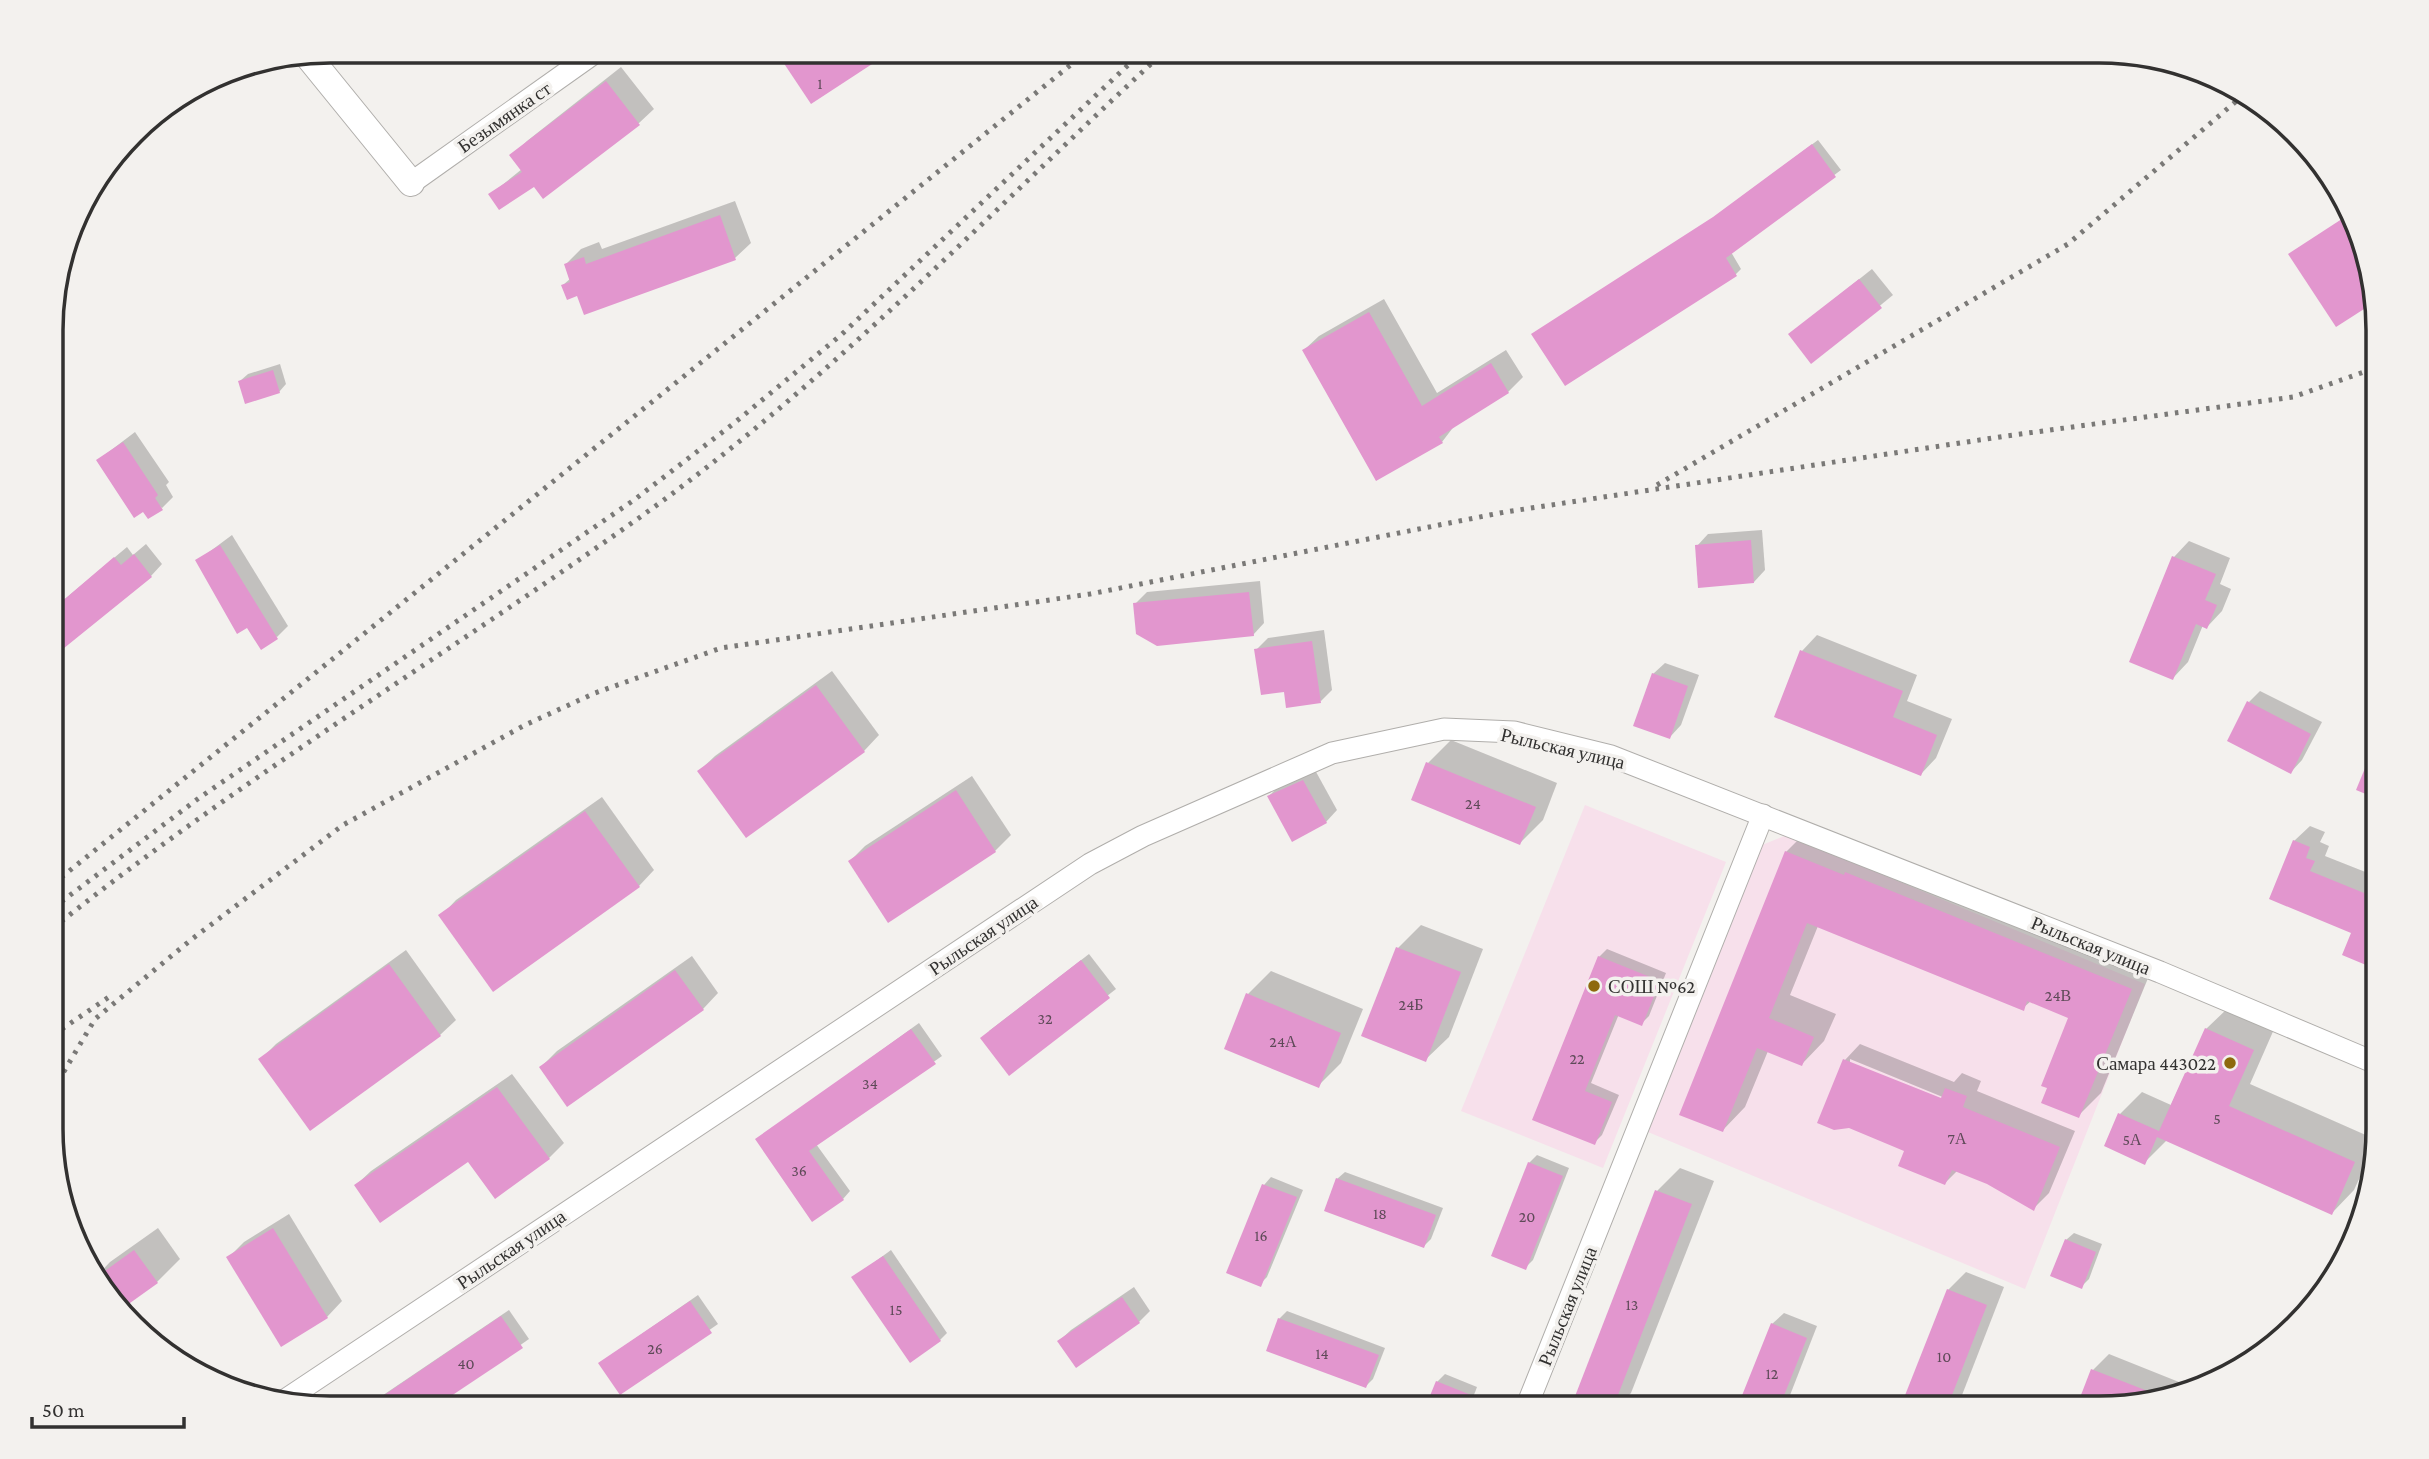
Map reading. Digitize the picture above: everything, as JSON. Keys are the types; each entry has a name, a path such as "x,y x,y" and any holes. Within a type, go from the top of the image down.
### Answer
{"street":[{"name":"Безымянка ст","path":"411,183 580,63"},
{"path":"314,64 411,183"},
{"name":"Рыльская улица","path":"294,1394 1090,864 1143,836 1332,753 1444,729 1514,732 1611,756 2160,972 2366,1058"},
{"name":"Рыльская улица","path":"1531,1396 1763,815"}],"shaded area":[{"name":"СОШ №62","path":"1585,805 1726,862 1603,1168 1461,1111"},
{"path":"1787,835 2145,984 2025,1289 1648,1132 1757,847"}],"building":[{"path":"784,63 874,63 811,104"},
{"path":"606,81 640,125 543,199 534,187 499,210 488,194 522,172 509,155"},
{"path":"1812,144 1836,177 1726,258 1737,276 1565,386 1531,334 1713,217"},
{"path":"720,215 736,260 584,315 577,296 567,300 561,285 570,282 564,264 584,257 586,264"},
{"path":"2342,219 2357,261 2365,309 2336,327 2288,254"},
{"path":"1859,279 1882,308 1811,364 1788,334"},
{"path":"1369,312 1422,406 1491,363 1509,393 1439,437 1443,443 1376,481 1302,350"},
{"path":"273,370 280,393 245,404 238,381"},
{"path":"123,442 158,495 155,498 163,510 148,519 143,512 134,518 96,460"},
{"path":"1751,540 1754,583 1698,588 1695,545"},
{"path":"220,545 278,639 261,650 247,628 237,634 195,560"},
{"path":"134,554 152,577 63,649 63,600 114,557 121,565"},
{"path":"2172,556 2216,574 2205,600 2217,605 2207,629 2196,624 2173,680 2129,662"},
{"path":"1249,592 1254,636 1157,646 1136,634 1133,603"},
{"path":"1312,641 1321,703 1286,708 1284,692 1261,695 1254,649"},
{"path":"1800,650 1903,691 1893,717 1937,735 1921,776 1774,717"},
{"path":"1652,673 1688,686 1670,739 1633,726"},
{"path":"816,685 865,752 746,838 697,771"},
{"path":"2247,701 2311,734 2291,774 2227,741"},
{"path":"1426,762 1536,807 1520,845 1411,800"},
{"path":"2366,766 2366,794 2356,790"},
{"path":"1303,780 1327,823 1292,842 1267,796"},
{"path":"956,790 996,852 888,923 848,861"},
{"path":"585,811 640,887 493,992 438,915"},
{"path":"2293,840 2310,847 2306,858 2315,861 2310,871 2364,893 2366,888 2366,965 2342,955 2351,933 2269,899"},
{"path":"1785,851 1844,875 1845,872 2132,989 2079,1118 2041,1103 2047,1088 2041,1086 2068,1018 2027,1001 2024,1011 1807,923 1769,1018 1814,1037 1802,1066 1757,1048 1723,1132 1679,1115"},
{"path":"1396,947 1461,972 1426,1062 1361,1036"},
{"path":"1598,956 1660,981 1642,1026 1615,1015 1585,1091 1612,1102 1595,1145 1532,1120"},
{"path":"1081,960 1110,998 1009,1076 980,1038"},
{"path":"389,964 441,1036 310,1131 258,1059"},
{"path":"675,970 704,1010 567,1107 539,1067"},
{"path":"1246,993 1341,1033 1319,1088 1224,1049"},
{"path":"2205,1028 2254,1050 2229,1106 2355,1162 2332,1215 2157,1137 2145,1165 2104,1146 2118,1113 2159,1131"},
{"path":"911,1029 936,1064 809,1151 844,1200 812,1222 755,1139"},
{"path":"1843,1059 1941,1098 1945,1088 1967,1096 1963,1107 2060,1147 2034,1211 1987,1184 1952,1170 1945,1185 1898,1166 1904,1151 1849,1128 1834,1130 1817,1123"},
{"path":"497,1087 550,1159 495,1199 468,1162 380,1223 354,1185"},
{"path":"1528,1162 1563,1176 1526,1270 1491,1256"},
{"path":"1336,1178 1436,1215 1424,1248 1324,1211"},
{"path":"1262,1184 1297,1197 1261,1287 1226,1273"},
{"path":"1655,1190 1692,1204 1618,1396 1575,1396"},
{"path":"273,1228 328,1318 281,1347 226,1257"},
{"path":"2065,1239 2096,1252 2082,1289 2050,1276"},
{"path":"134,1250 158,1283 128,1304 104,1271"},
{"path":"883,1256 941,1341 910,1363 851,1277"},
{"path":"1947,1289 1987,1305 1952,1396 1905,1396"},
{"path":"1122,1297 1140,1323 1076,1368 1057,1341"},
{"path":"690,1301 712,1333 620,1395 598,1363"},
{"path":"501,1316 523,1348 451,1396 383,1396"},
{"path":"1278,1318 1379,1355 1366,1388 1266,1351"},
{"path":"1771,1323 1807,1338 1784,1396 1742,1396"},
{"path":"2091,1369 2149,1391 2134,1394 2081,1396"},
{"path":"1436,1381 1471,1395 1471,1396 1430,1396"}],"railway":[{"path":"63,876 1073,63"},
{"path":"63,900 199,798 634,500 733,424 841,335 1130,63"},
{"path":"63,920 197,820 569,567 713,462 781,407 911,291 1152,63"},
{"path":"1657,485 2068,244 2236,101"},
{"path":"63,1073 95,1019 192,939 343,825 525,725 595,693 721,648 1090,594 1505,512 2006,436 2293,397 2366,371"},
{"path":"63,1028 109,997"}],"place":[{"name":"СОШ №62","path":"1594,986"},
{"name":"Самара 443022","path":"2230,1063"}]}
